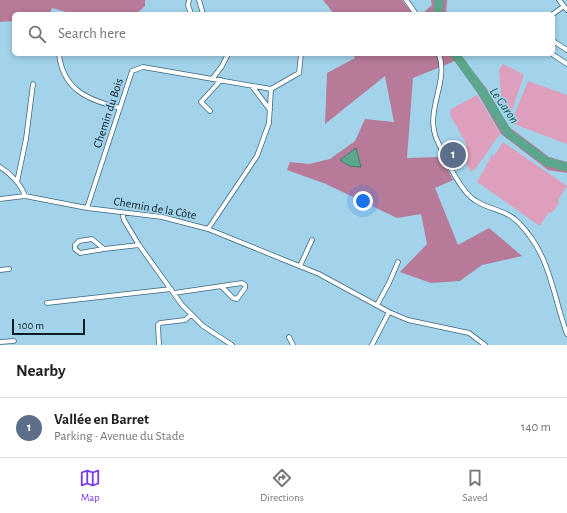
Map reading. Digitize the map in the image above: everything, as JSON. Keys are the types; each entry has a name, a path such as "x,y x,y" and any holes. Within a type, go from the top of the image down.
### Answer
{"street":[{"path":"189,0 188,5 190,12"},
{"path":"199,0 202,12"},
{"path":"406,0 415,12"},
{"path":"555,13 565,8 559,0"},
{"path":"555,42 567,50"},
{"path":"59,56 61,68 75,88 86,97 120,108"},
{"path":"213,78 227,56"},
{"path":"208,229 257,156 268,123 271,89 300,72 302,56"},
{"path":"439,56 442,69 432,116 433,128 437,140 464,190 477,202 512,216 537,247 548,268 567,334"},
{"path":"555,56 567,64"},
{"name":"Chemin du Bois","path":"88,208 132,71 143,67 271,89"},
{"path":"210,111 201,102 222,80"},
{"path":"17,182 26,139 33,84"},
{"path":"252,85 270,110"},
{"path":"0,167 17,182 23,189 25,196"},
{"name":"Chemin de la Côte","path":"0,199 25,196 88,208 162,217 208,229 330,279 377,306 408,320 469,333 485,345"},
{"path":"122,212 124,220 139,244 191,315 203,326 232,345"},
{"path":"104,249 92,239 79,241 75,245 75,249 80,253 139,244"},
{"path":"300,266 312,240"},
{"path":"377,306 398,262"},
{"path":"0,270 9,269"},
{"path":"47,303 242,283 245,285 245,288 237,299 233,298 222,286"},
{"path":"372,345 389,312"},
{"path":"159,345 158,325 160,323 185,320 191,315"},
{"path":"289,337 293,345"},
{"path":"0,342 14,341"}],"shaded area":[{"path":"0,0 145,0 145,6 138,12 66,12 52,8 51,12 12,12 12,21 0,22"},
{"path":"323,0 402,0 411,12 332,12"},
{"path":"431,0 447,0 446,12 424,12 432,5"},
{"path":"354,56 461,56 487,89 508,126 549,157 567,162 567,173 548,170 501,134 478,94 455,61 413,78 407,158 441,157 453,180 435,188 458,245 489,228 522,256 482,265 460,281 431,283 400,272 427,244 421,214 397,218 326,184 287,170 290,162 309,164 330,159 355,141 365,119 394,122 385,76 325,124 327,73 355,58"},
{"path":"503,64 524,75 512,111 502,107 499,70"},
{"path":"528,81 567,95 567,144 511,123"},
{"path":"477,95 500,134 476,168 471,172 459,150 467,145 450,115 451,109"},
{"path":"503,142 567,186 558,200 559,203 552,213 549,212 540,226 477,182 492,155 494,156"},
{"path":"356,148 361,167 349,166 340,160"}],"waterway":[{"name":"Le Garon","path":"438,12 439,0"},
{"name":"Le Garon","path":"456,56 484,94 508,133 547,162 567,167"}],"place":[{"name":"Vallée en Barret","path":"453,155"}]}
